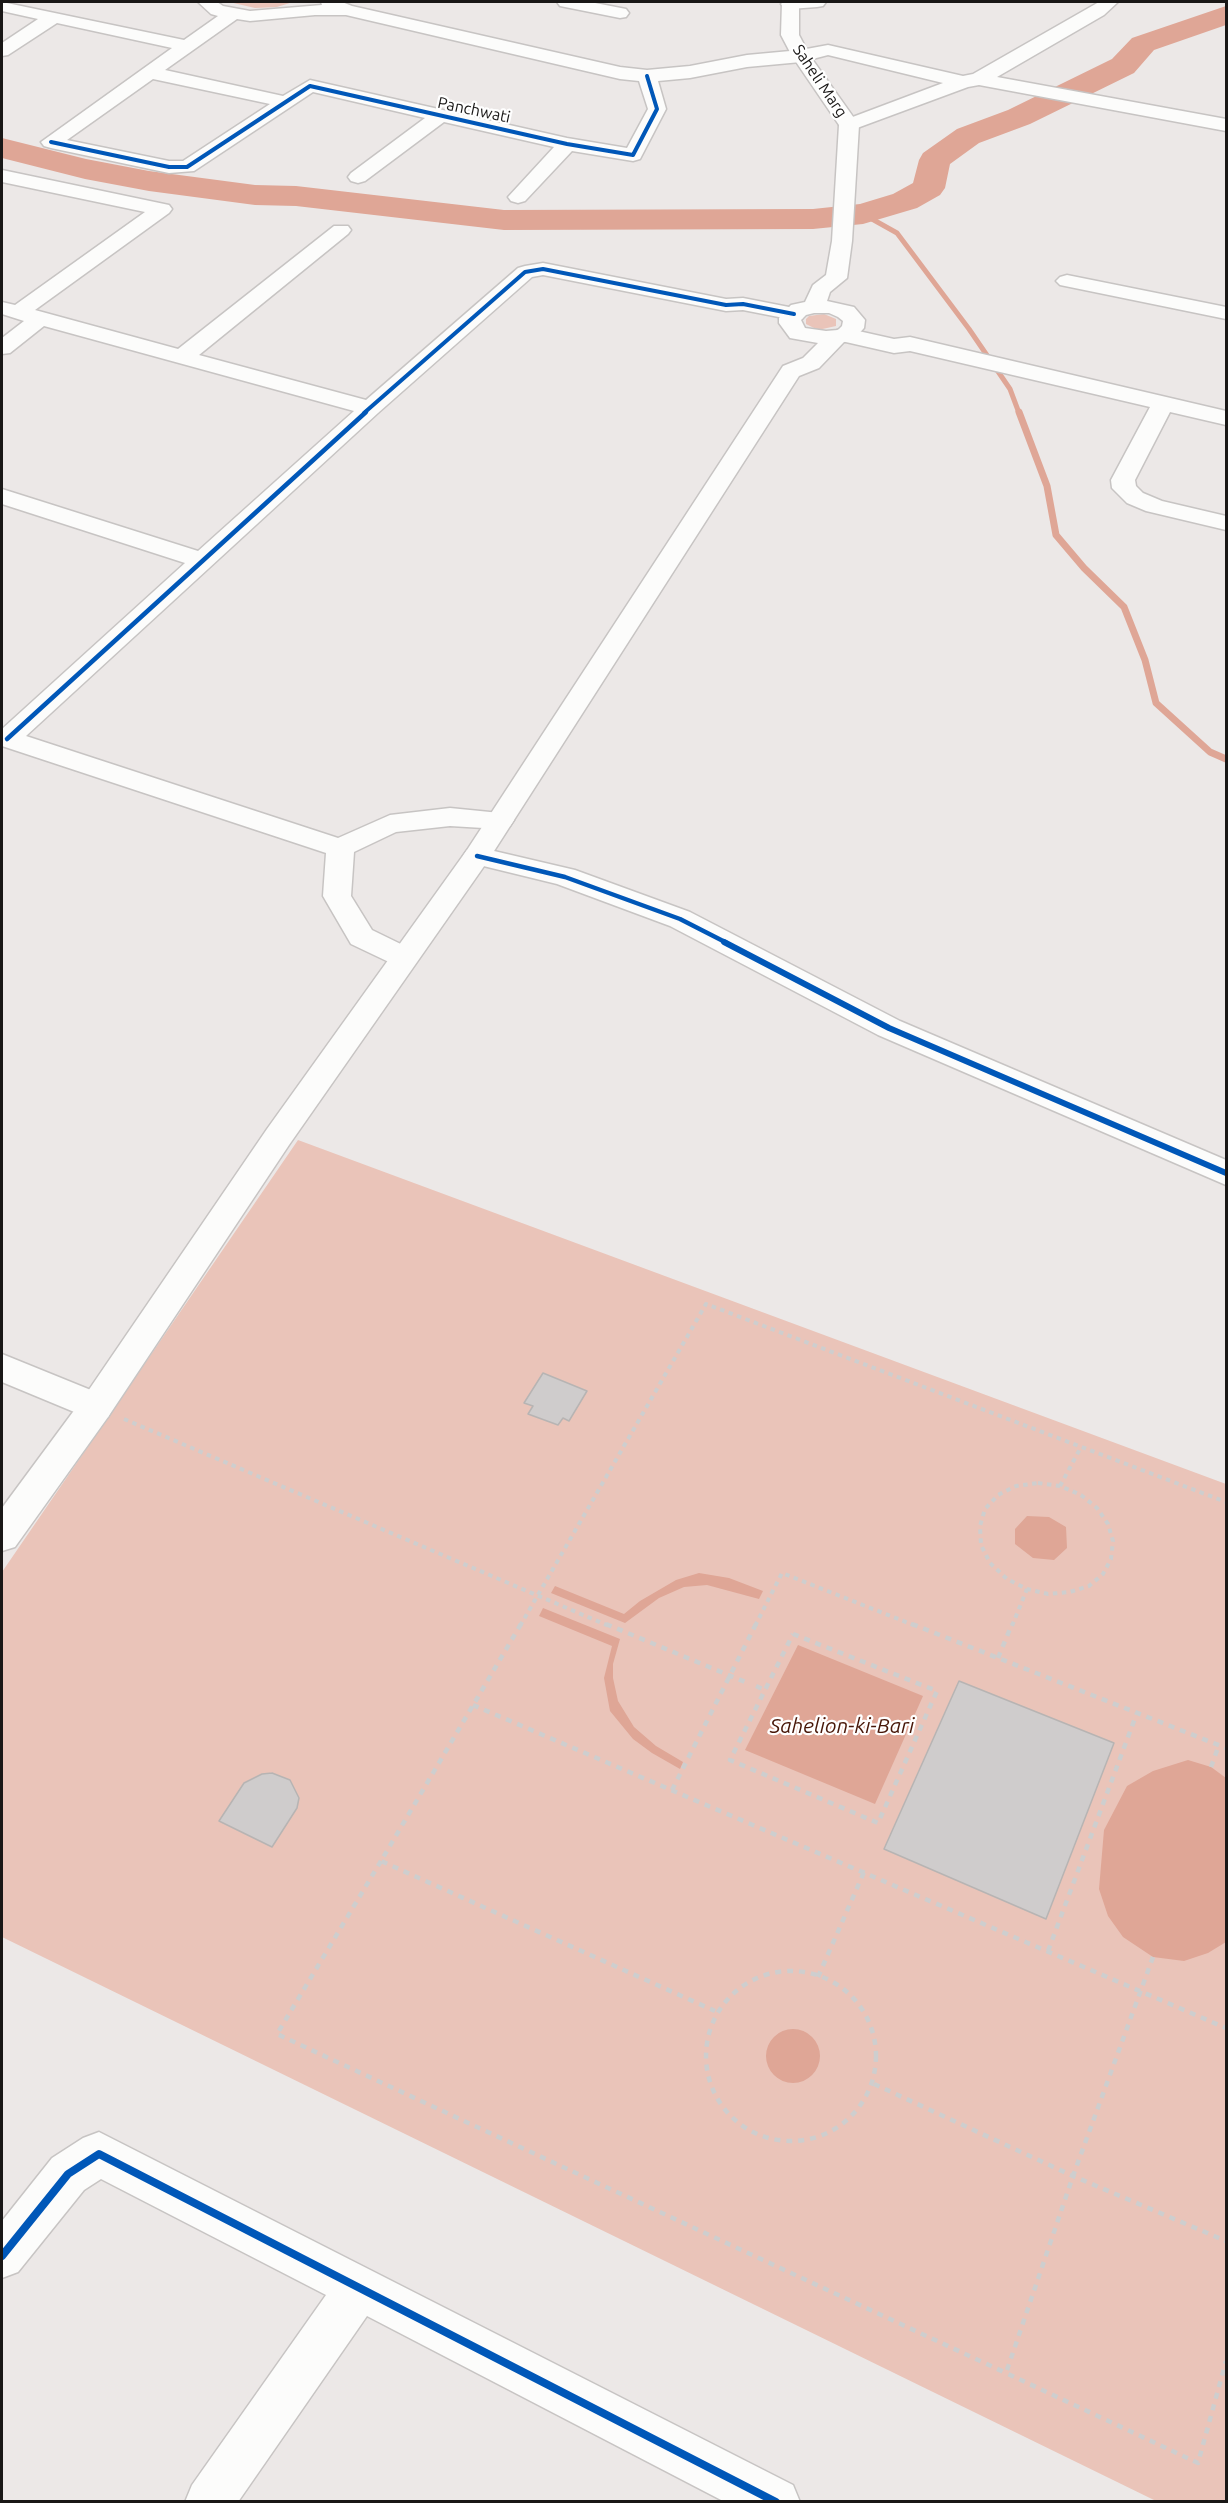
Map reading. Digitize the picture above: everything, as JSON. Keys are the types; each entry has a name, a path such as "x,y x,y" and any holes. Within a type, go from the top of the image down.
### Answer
{"street":[{"path":"206,2 217,10 232,14 269,15 315,10 346,10"},
{"path":"329,2 346,10 620,73 646,76 690,72 747,61 801,56 828,50 979,81 1227,125"},
{"path":"379,18 402,2"},
{"path":"566,2 620,13"},
{"path":"790,3 817,2"},
{"path":"791,371 784,358 799,319 820,289 836,278 842,241 849,133 979,81 1110,2"},
{"name":"Saheli Marg","path":"790,3 790,35 849,133"},
{"path":"2,6 187,46"},
{"path":"232,14 152,73 51,142 169,167 187,167 286,102"},
{"path":"2,51 54,17"},
{"path":"152,73 286,102"},
{"name":"Panchwati","path":"286,102 310,86 567,144 633,155 657,109 646,76"},
{"name":"Panchwati","path":"358,177 440,116"},
{"path":"518,197 567,144"},
{"path":"2,176 114,201 162,209 10,310"},
{"path":"182,357 341,230"},
{"path":"4,738 203,561 370,408 525,272 543,269 653,289 726,305 736,311 799,319 831,307 845,327 894,346 910,344 1227,418"},
{"path":"2,1536 96,1407 278,1137 403,957 477,856 791,371 811,363 845,327 854,292 836,278"},
{"path":"1067,281 1227,313"},
{"path":"10,310 370,408"},
{"path":"2,348 40,319"},
{"path":"799,319 816,338 845,327"},
{"path":"1163,403 1123,480 1125,488 1135,498 1154,506 1227,523"},
{"path":"2,496 203,561"},
{"path":"4,738 340,848 390,824 450,817 500,820"},
{"path":"340,848 337,896 361,937 403,957"},
{"path":"477,856 565,878 680,919 889,1028 1227,1173"},
{"path":"2,1368 96,1407"},
{"path":"2,2256 68,2174 99,2154 776,2502"},
{"path":"208,2502 358,2288"}],"path":[{"path":"1227,1502 706,1305 473,1705 277,2034 1198,2463 1227,2361"},
{"path":"96,1407 537,1596 765,1690"},
{"path":"1060,1486 1081,1447"},
{"path":"1038,1483 1060,1486 1081,1495 1097,1508 1108,1524 1113,1541 1112,1559 1103,1574 1089,1586 1070,1592 1048,1594 1027,1589 1006,1579 990,1563 981,1545 980,1526 985,1509 998,1495 1016,1486 1038,1483"},
{"path":"672,1790 782,1573 1227,1748"},
{"path":"998,1658 1027,1589"},
{"path":"793,1634 937,1691 879,1823 730,1760 765,1690 793,1634"},
{"path":"473,1705 1227,2028"},
{"path":"1048,1951 1137,1713"},
{"path":"1211,1767 1220,1745"},
{"path":"381,1861 715,2011"},
{"path":"818,1977 864,1872"},
{"path":"1006,2373 1073,2176 1153,1957"},
{"path":"795,1972 818,1977 841,1990 860,2009 873,2033 878,2059 874,2084 861,2109 840,2128 814,2138 785,2139 756,2132 732,2114 715,2092 706,2064 706,2037 715,2011 729,1993 749,1980 770,1973 795,1972"},
{"path":"874,2084 1073,2176 1227,2241"}],"shaded area":[{"path":"229,2 293,2 277,7 255,8"},
{"path":"824,314 836,319 836,326 818,330 806,324 809,316"},
{"path":"298,1140 1226,1484 1226,2501 1156,2501 2,1937 2,1572"}],"water":[{"path":"1027,1516 1049,1517 1066,1527 1067,1548 1054,1560 1033,1558 1015,1544 1015,1529"},
{"path":"699,1573 729,1578 763,1591 759,1599 707,1585 684,1587 659,1598 625,1623 551,1593 555,1586 624,1614 640,1601 676,1580"},
{"path":"543,1608 620,1639 613,1664 613,1678 618,1701 634,1727 656,1746 683,1762 680,1769 633,1739 610,1711 604,1678 612,1646 539,1616"},
{"name":"Sahelion-ki-Bari","path":"798,1645 923,1696 875,1804 745,1750"},
{"path":"1188,1760 1211,1767 1226,1778 1226,1942 1208,1953 1184,1961 1153,1957 1123,1937 1108,1916 1099,1889 1104,1830 1127,1786 1153,1771"},
{"path":"788,2029 798,2029 808,2033 816,2041 820,2056 816,2071 808,2079 798,2083 788,2083 778,2079 770,2071 766,2061 766,2051 770,2041 778,2033"}],"building":[{"path":"543,1373 587,1391 569,1421 563,1418 558,1425 528,1414 533,1406 524,1403"},
{"path":"959,1681 1114,1743 1046,1919 884,1849"},
{"path":"272,1773 290,1780 299,1798 297,1808 272,1847 219,1821 244,1783 262,1774"}],"waterway":[{"path":"2,148 85,169 149,181 255,195 296,196 504,220 813,219 863,214 905,201 928,188 935,160 968,136 1019,117 1123,66 1143,44 1226,15"},
{"path":"863,214 897,233 969,329 1010,389 1019,413"},
{"path":"1019,412 1047,486 1056,535 1084,568 1124,607 1145,660 1156,703 1210,752 1226,759"}],"cycle path":[{"path":"51,142 169,167 187,167 310,86 567,144 633,155 657,109 647,76"},
{"path":"7,739 370,408 525,272 543,269 726,305 743,304 794,314"},
{"path":"477,856 565,877 680,919 889,1028 1226,1173"},
{"path":"2,2256 68,2174 99,2154 776,2502"}]}
